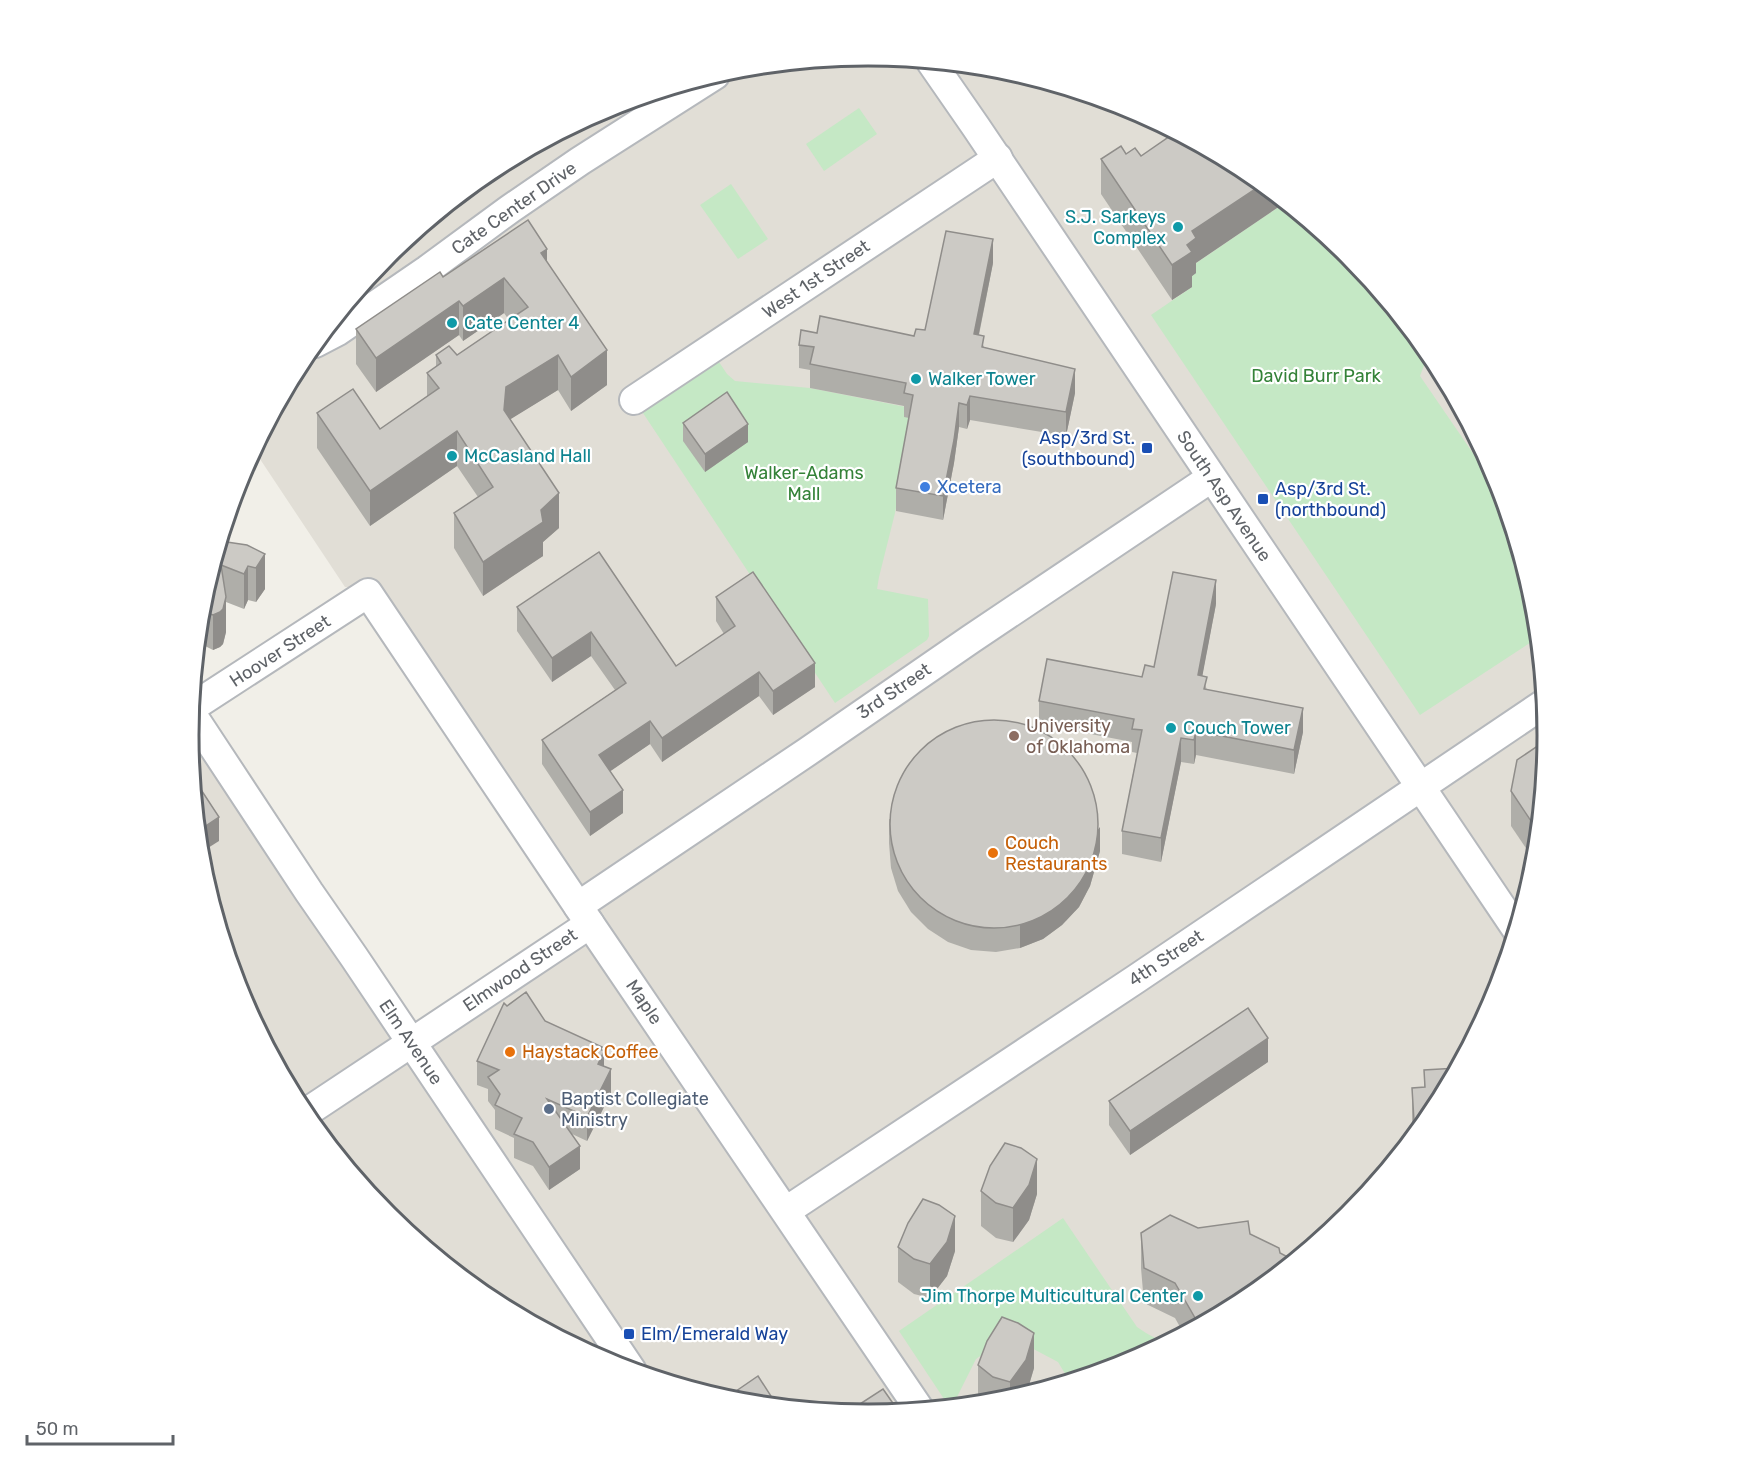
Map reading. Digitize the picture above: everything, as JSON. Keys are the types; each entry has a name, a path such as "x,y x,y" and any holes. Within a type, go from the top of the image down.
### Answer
{"street":[{"name":"South Asp Avenue","path":"936,70 1511,921"},
{"name":"Cate Center Drive","path":"333,334 427,270 510,208 691,90"},
{"name":"West 1st Street","path":"634,400 998,158"},
{"name":"3rd Street","path":"584,915 742,796 980,632 1211,478"},
{"name":"Maple","path":"368,593 916,1404"},
{"name":"Hoover Street","path":"200,702 368,593"},
{"name":"4th Street","path":"786,1211 1136,979 1537,708"},
{"name":"Elm Avenue","path":"199,725 623,1358"},
{"name":"Elmwood Street","path":"313,1108 450,1017 584,915"}],"shaded area":[{"name":"University of Oklahoma","path":"825,67 912,67 999,79 1042,89 1125,117 1165,135 1240,179 1276,204 1342,262 1372,294 1400,328 1448,401 1469,439 1502,520 1515,562 1532,648 1537,692 1537,779 1525,866 1515,909 1487,992 1469,1032 1425,1107 1400,1143 1342,1209 1310,1239 1276,1267 1203,1315 1165,1336 1084,1369 1042,1382 956,1399 912,1404 825,1404 738,1392 695,1382 612,1354 572,1336 497,1292 427,1239 365,1177 337,1143 289,1070 250,992 222,909 212,866 200,779 199,750 407,1057 606,924 381,587 345,587 259,458 289,401 337,328 395,262 461,204 534,156 572,135 653,102 738,79"}],"green space":[{"path":"859,108 877,134 824,171 806,144"},
{"path":"731,184 768,239 738,259 700,205"},
{"name":"David Burr Park","path":"1279,207 1342,262 1372,294 1425,364 1420,376 1480,464 1502,520 1515,562 1531,642 1420,715 1151,315 1192,287 1192,266"},
{"name":"Walker-Adams Mall","path":"717,359 735,381 810,388 906,407 913,418 895,513 877,589 928,599 929,636 927,640 835,703 641,410"},
{"path":"1063,1218 1137,1327 1158,1339 1125,1354 1066,1375 1058,1362 1009,1336 976,1359 956,1399 945,1400 899,1331"}],"building":[{"path":"1169,137 1255,189 1192,231 1196,238 1187,245 1192,252 1172,265 1101,159 1121,146 1126,154 1135,148 1141,156"},
{"path":"528,220 547,249 541,253 607,350 571,377 558,355 506,387 504,410 559,493 541,510 543,522 483,562 454,513 493,487 457,431 370,491 317,413 353,389 380,429 439,388 427,373 441,363 436,355 449,346 457,355 528,307 504,278 463,306 459,301 376,358 356,329 440,272 443,277"},
{"name":"Walker Tower","path":"946,231 993,239 974,334 984,336 982,347 1075,369 1066,412 970,396 967,405 959,403 943,496 896,488 913,395 904,393 906,383 810,364 814,347 799,345 801,330 817,333 820,316 914,336 916,329 925,330"},
{"path":"727,392 748,424 705,454 683,423"},
{"path":"228,542 247,545 265,554 256,568 248,566 244,574 221,565"},
{"path":"599,552 676,666 735,626 716,597 753,572 815,663 773,691 759,672 662,738 650,721 599,755 623,790 590,812 542,740 626,683 591,632 552,658 517,607"},
{"path":"221,566 226,597 223,609 211,614 212,605"},
{"name":"Couch Tower","path":"1173,572 1216,580 1198,675 1207,677 1204,689 1303,708 1294,750 1196,731 1194,740 1181,738 1161,838 1122,831 1142,730 1132,729 1134,719 1039,701 1047,659 1142,677 1145,665 1154,667"},
{"name":"Couch Restaurants","path":"994,720 1014,722 1043,732 1074,758 1090,784 1096,804 1098,824 1096,844 1086,873 1060,904 1034,920 1014,926 994,928 974,926 945,916 914,890 898,864 892,844 890,824 892,804 902,775 928,744 954,728 974,722"},
{"path":"1538,746 1532,823 1511,791 1517,760"},
{"path":"201,790 219,817 205,826"},
{"name":"Baptist Collegiate Ministry","path":"526,992 545,1021 602,1047 600,1049 604,1051 598,1064 611,1069 587,1117 547,1099 580,1146 549,1167 533,1142 514,1134 522,1118 495,1105 500,1094 488,1077 499,1070 477,1061 504,1003 507,1006"},
{"path":"1248,1008 1268,1038 1130,1131 1109,1101"},
{"path":"1449,1068 1414,1121 1412,1088 1425,1087 1424,1070"},
{"path":"1005,1143 1021,1148 1037,1159 1029,1185 1013,1208 996,1203 981,1191 990,1166"},
{"path":"923,1199 939,1205 955,1216 947,1242 930,1264 914,1259 898,1247 908,1223"},
{"path":"1170,1215 1198,1228 1248,1221 1250,1234 1279,1248 1280,1253 1288,1257 1240,1292 1196,1319 1175,1283 1144,1268 1141,1233"},
{"path":"1002,1317 1034,1333 1026,1360 1010,1382 993,1377 978,1365 987,1341"},
{"path":"758,1376 772,1398 738,1392 736,1391"},
{"path":"883,1389 894,1404 868,1405 859,1405"}],"place":[{"name":"S.J. Sarkeys Complex","path":"1178,227"},
{"name":"Cate Center 4","path":"452,323"},
{"name":"Walker Tower","path":"916,379"},
{"name":"Asp/3rd St. (southbound)","path":"1147,448"},
{"name":"McCasland Hall","path":"452,456"},
{"name":"Xcetera","path":"925,487"},
{"name":"Asp/3rd St. (northbound)","path":"1263,499"},
{"name":"Couch Tower","path":"1171,728"},
{"name":"University of Oklahoma","path":"1014,736"},
{"name":"Couch Restaurants","path":"993,853"},
{"name":"Haystack Coffee","path":"510,1052"},
{"name":"Baptist Collegiate Ministry","path":"549,1109"},
{"name":"Jim Thorpe Multicultural Center","path":"1198,1296"},
{"name":"Elm/Emerald Way","path":"629,1334"}]}
